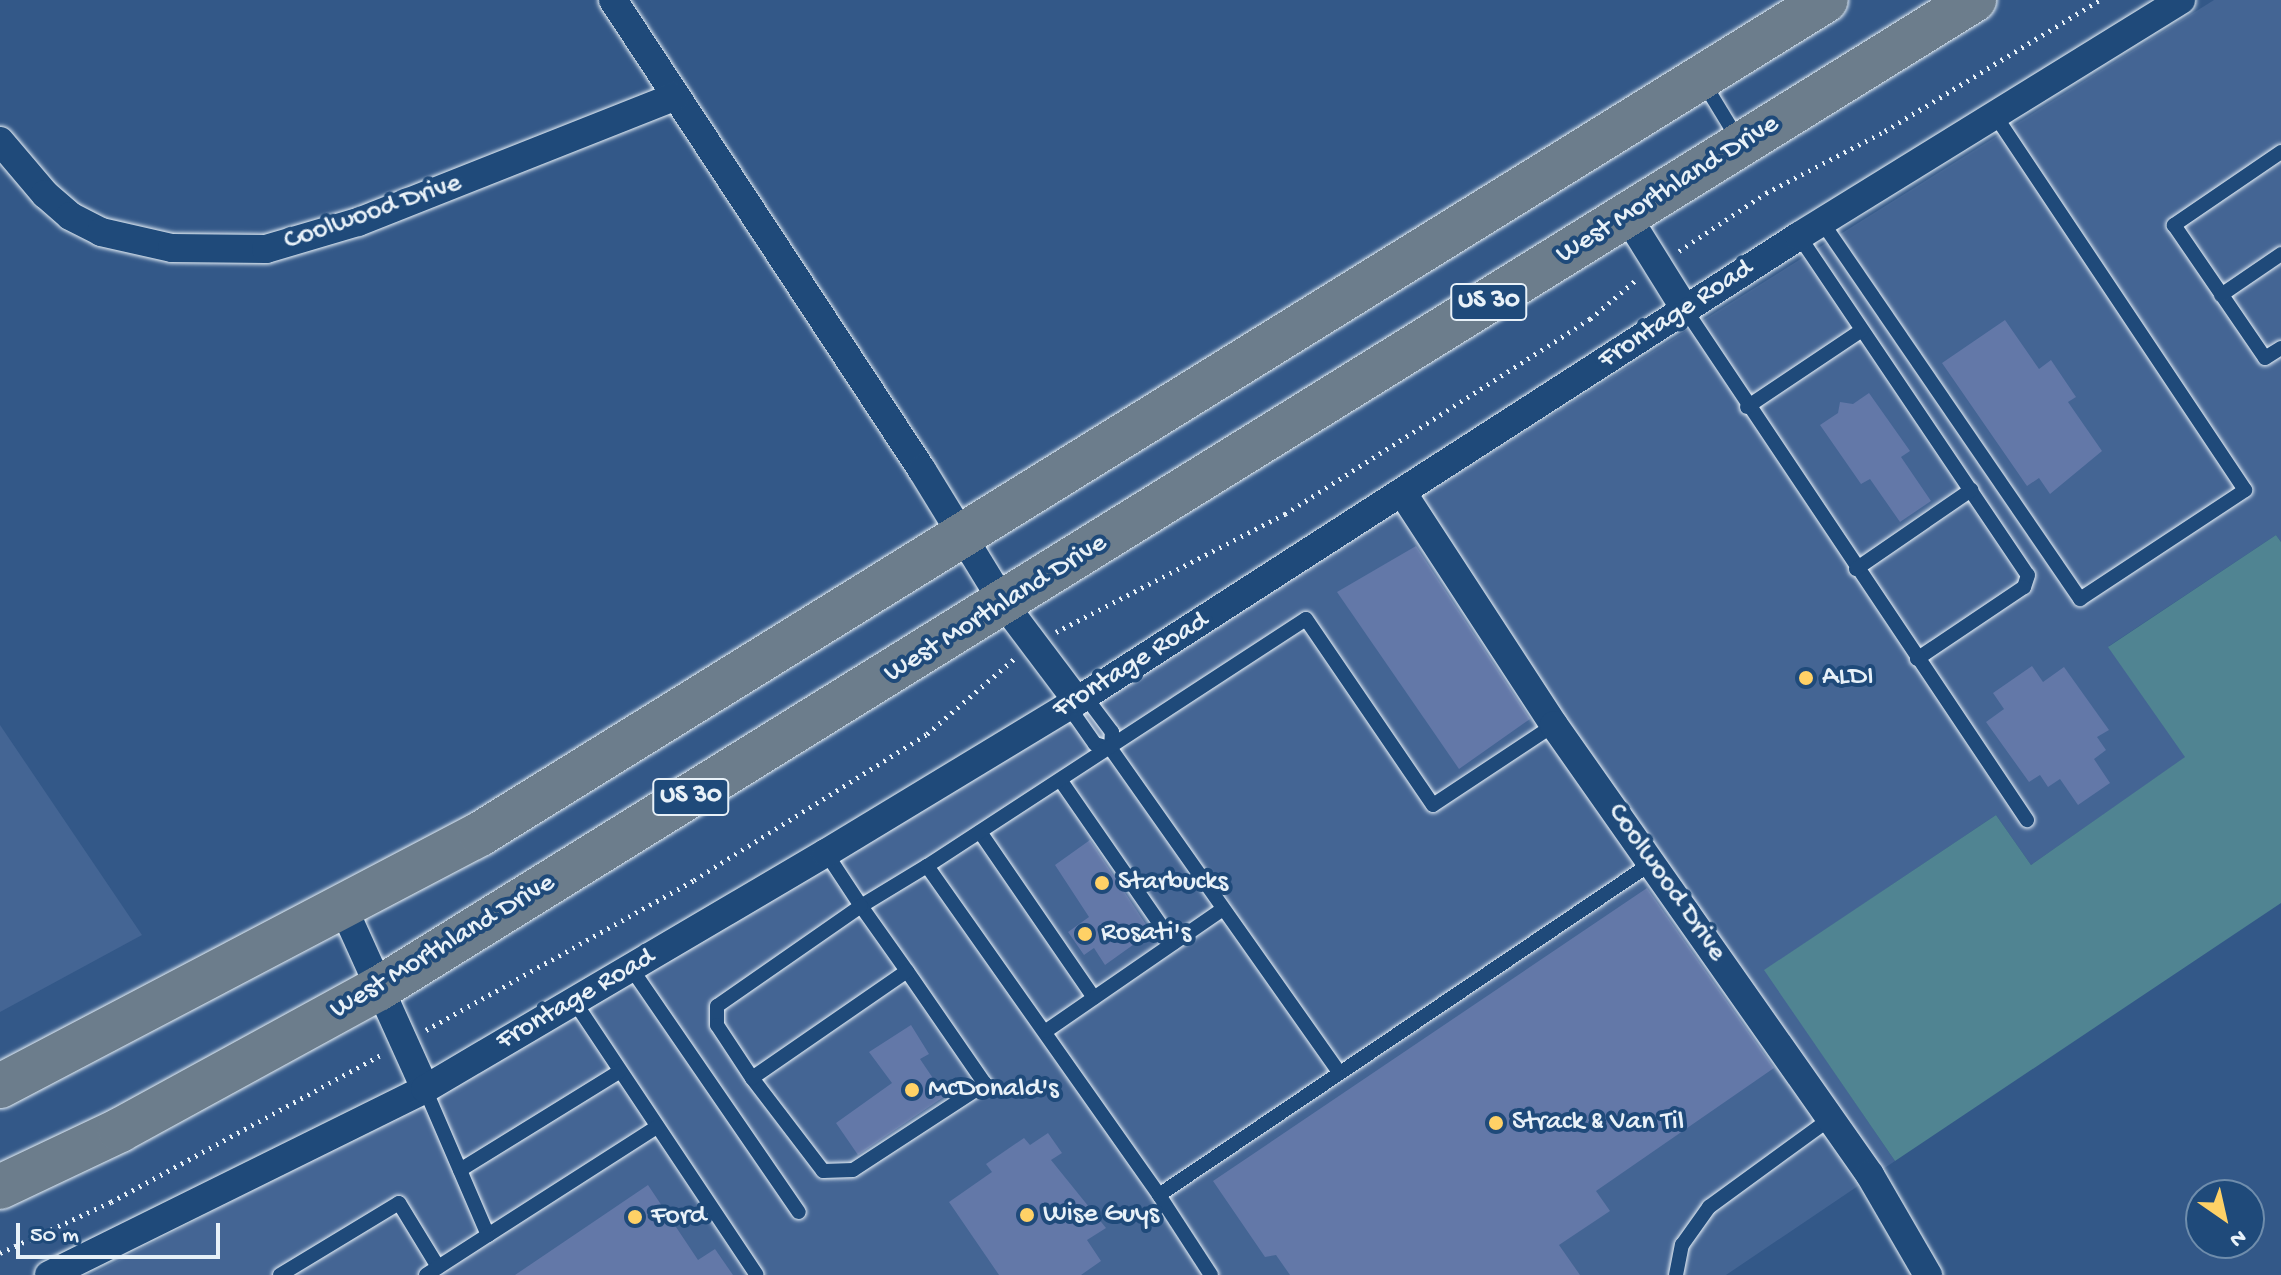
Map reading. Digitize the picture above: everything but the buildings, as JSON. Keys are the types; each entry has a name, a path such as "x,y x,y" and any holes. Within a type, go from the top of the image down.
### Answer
{"highway":[{"name":"US 30","path":"0,1086 480,834 1826,0"},
{"name":"West Morthland Drive","path":"0,1187 120,1130 378,989 1004,604 1974,0"}],"street":[{"path":"613,0 1004,604 1077,701"},
{"name":"Frontage Road","path":"49,1275 425,1089 826,853 1077,701 1810,229 2181,0"},
{"name":"Coolwood Drive","path":"0,141 53,201 101,232 172,248 266,249 358,222 674,97"},
{"path":"1627,216 1685,309"},
{"name":"Coolwood Drive","path":"1402,492 1554,725 1831,1118 1928,1275"},
{"path":"343,907 425,1089"}],"lane":[{"path":"1700,76 1741,144"},
{"path":"1810,229 2080,599 2245,490 1995,115"},
{"path":"2281,152 2174,225 2265,358 2281,348"},
{"path":"1810,229 1862,330 2028,575 2024,587 1917,659"},
{"path":"2221,295 2281,254"},
{"path":"1685,309 1747,407 2027,820"},
{"path":"1747,407 1862,330"},
{"path":"1856,569 1971,490"},
{"path":"826,853 861,906 985,1084 853,1170 823,1171 752,1078 717,1025 717,1006 861,906 1111,749 1306,619 1433,805 1554,725"},
{"path":"1077,701 1076,717 1095,744 1111,749 1339,1072"},
{"path":"1061,781 1173,943"},
{"path":"980,832 1094,998"},
{"path":"1159,1195 1653,862"},
{"path":"927,866 1046,1031 1211,1275"},
{"path":"1046,1031 1223,909"},
{"path":"631,968 799,1212"},
{"path":"752,1078 907,971"},
{"path":"574,1001 757,1275"},
{"path":"460,1170 620,1071"},
{"path":"425,1089 488,1235"},
{"path":"1676,1275 1682,1245 1709,1207 1831,1118"},
{"path":"280,1275 399,1203 432,1271 657,1127"}],"shaded area":[{"path":"2214,0 2281,0 2281,542 2276,535 2109,646 2186,757 2031,865 1996,815 1765,970 1895,1161 1726,1275 91,1275 485,1069 1261,597"},
{"path":"0,725 142,935 0,1012"}],"green space":[{"path":"2276,535 2281,542 2281,903 1895,1161 1764,970 1996,815 2031,865 2185,757 2108,647"}],"place":[{"name":"ALDI","path":"1806,678"},
{"name":"Starbucks","path":"1102,883"},
{"name":"Rosati's","path":"1085,934"},
{"name":"McDonald's","path":"912,1090"},
{"name":"Strack & Van Til","path":"1496,1123"},
{"name":"Wise Guys","path":"1027,1215"},
{"name":"Ford","path":"635,1217"}]}
